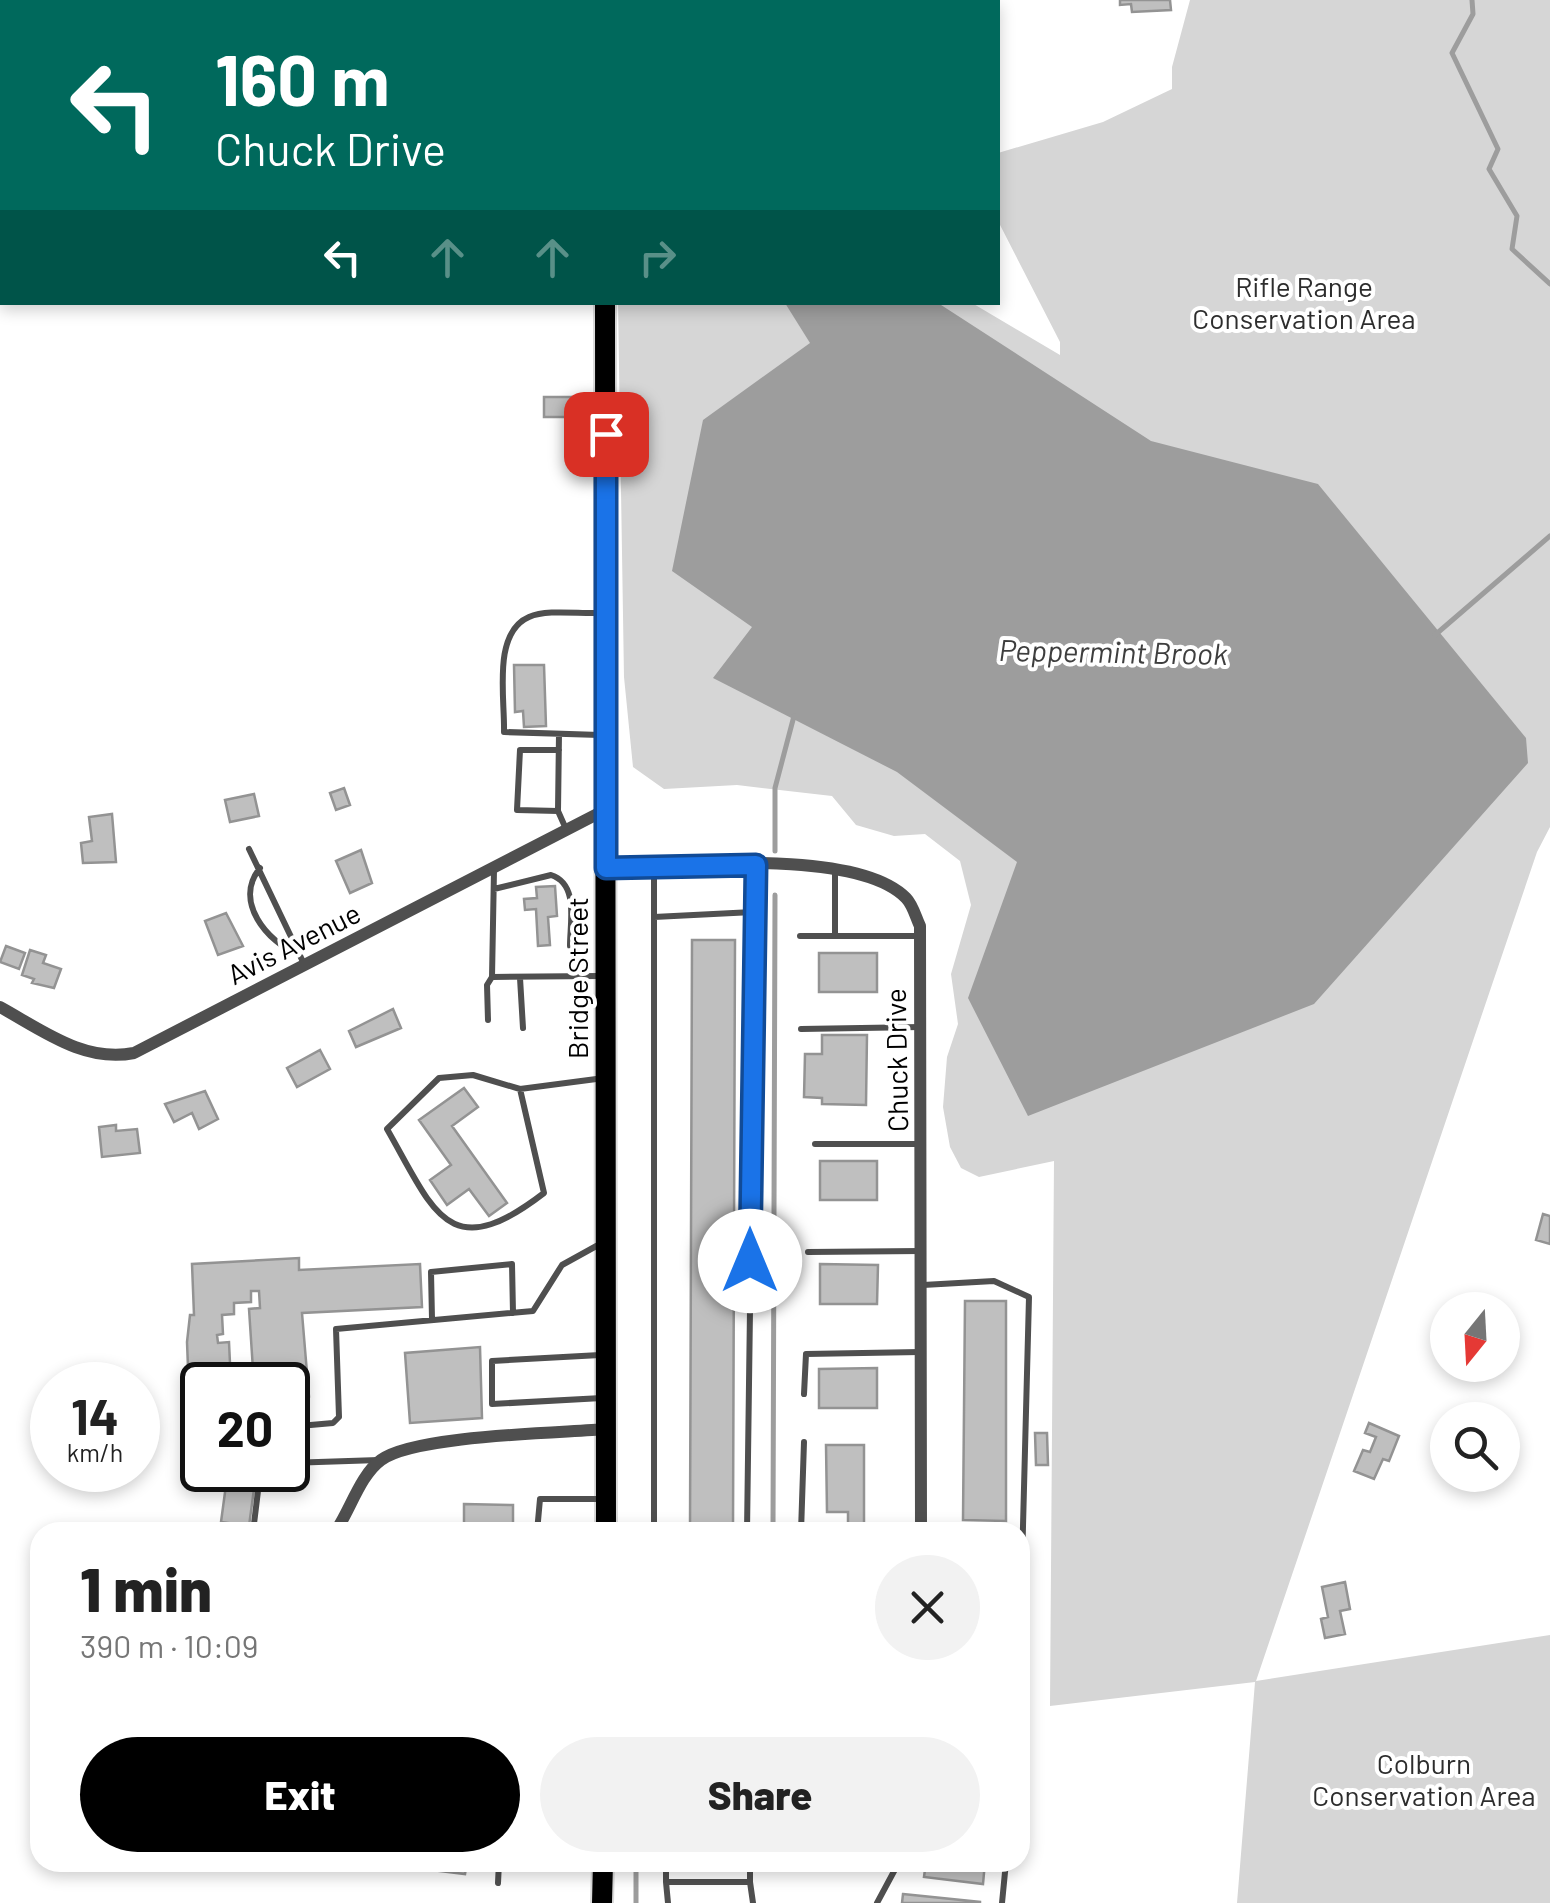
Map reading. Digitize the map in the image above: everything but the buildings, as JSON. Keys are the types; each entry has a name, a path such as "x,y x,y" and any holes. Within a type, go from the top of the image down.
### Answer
{"main road":[{"name":"Bridge Street","path":"605,305 606,1522"},
{"path":"602,1903 603,1872"}],"street":[{"name":"Avis Avenue","path":"0,1007 85,1052 118,1056 156,1044 303,961 494,870 606,810"},
{"name":"Chuck Drive","path":"606,868 835,868 869,875 908,899 920,936 922,1027 921,1522"},
{"path":"342,1522 380,1460 393,1454 454,1443 606,1429"}],"lane":[{"path":"606,613 532,615 516,626 506,641 504,732 606,735"},
{"path":"559,734 558,811 567,830"},
{"path":"558,811 517,810 520,750 559,750"},
{"path":"250,849 303,961"},
{"path":"748,1522 756,865"},
{"path":"654,866 654,1522"},
{"path":"260,868 251,879 248,898 282,948 303,961"},
{"path":"835,868 835,936"},
{"path":"488,1020 494,870"},
{"path":"494,889 550,875 560,878 570,893 570,946"},
{"path":"654,917 753,912"},
{"path":"800,936 920,936"},
{"path":"492,978 606,976"},
{"path":"520,978 523,1028"},
{"path":"801,1029 922,1027"},
{"path":"520,1088 544,1193 510,1218 474,1230 436,1215 387,1129 439,1078 472,1075 520,1088 606,1077"},
{"path":"815,1144 923,1144"},
{"path":"310,1425 334,1423 339,1416 336,1329 533,1311 562,1265 606,1241"},
{"path":"808,1252 922,1251"},
{"path":"432,1319 430,1272 512,1264 513,1313"},
{"path":"922,1285 994,1281 1029,1298 1023,1522"},
{"path":"804,1394 806,1354 921,1352"},
{"path":"606,1355 492,1361 492,1404 606,1398"},
{"path":"801,1522 804,1442"},
{"path":"310,1462 380,1460"},
{"path":"253,1522 258,1492"},
{"path":"538,1522 540,1500 606,1499"},
{"path":"498,1883 499,1872"},
{"path":"666,1872 668,1903"},
{"path":"750,1872 753,1903"},
{"path":"877,1903 894,1872"},
{"path":"1002,1903 1005,1872"},
{"path":"666,1882 750,1882"}],"green space":[{"name":"Rifle Range Conservation Area","path":"1190,0 1550,0 1550,827 1537,852 1256,1681 1550,1635 1550,1903 1237,1903 1255,1682 1050,1706 1054,1161 979,1177 961,1168 950,1147 943,1107 947,1057 958,1024 951,974 971,905 960,861 925,834 894,836 856,825 832,796 737,785 664,789 633,767 624,677 618,305 975,305 1060,355 1060,342 1000,225 1000,152 1103,122 1172,89 1172,67"}],"water":[{"path":"786,305 941,305 1151,441 1318,484 1526,738 1528,763 1314,1004 1028,1116 968,998 1017,862 897,772 713,678 752,627 672,571 703,420 810,343"}],"waterway":[{"name":"Peppermint Brook","path":"1472,0 1473,14 1452,53 1498,149 1489,169 1517,216 1512,249 1550,284"},
{"name":"Peppermint Brook","path":"1435,635 1550,536"},
{"name":"Peppermint Brook","path":"775,851 775,788 794,716"},
{"name":"Peppermint Brook","path":"773,1522 775,895"},
{"name":"Peppermint Brook","path":"636,1872 636,1903"}],"route":[{"path":"606,434 606,868 756,865 750,1261"}],"park label":[{"name":"Colburn Conservation Area","path":"1424,1780"}]}
